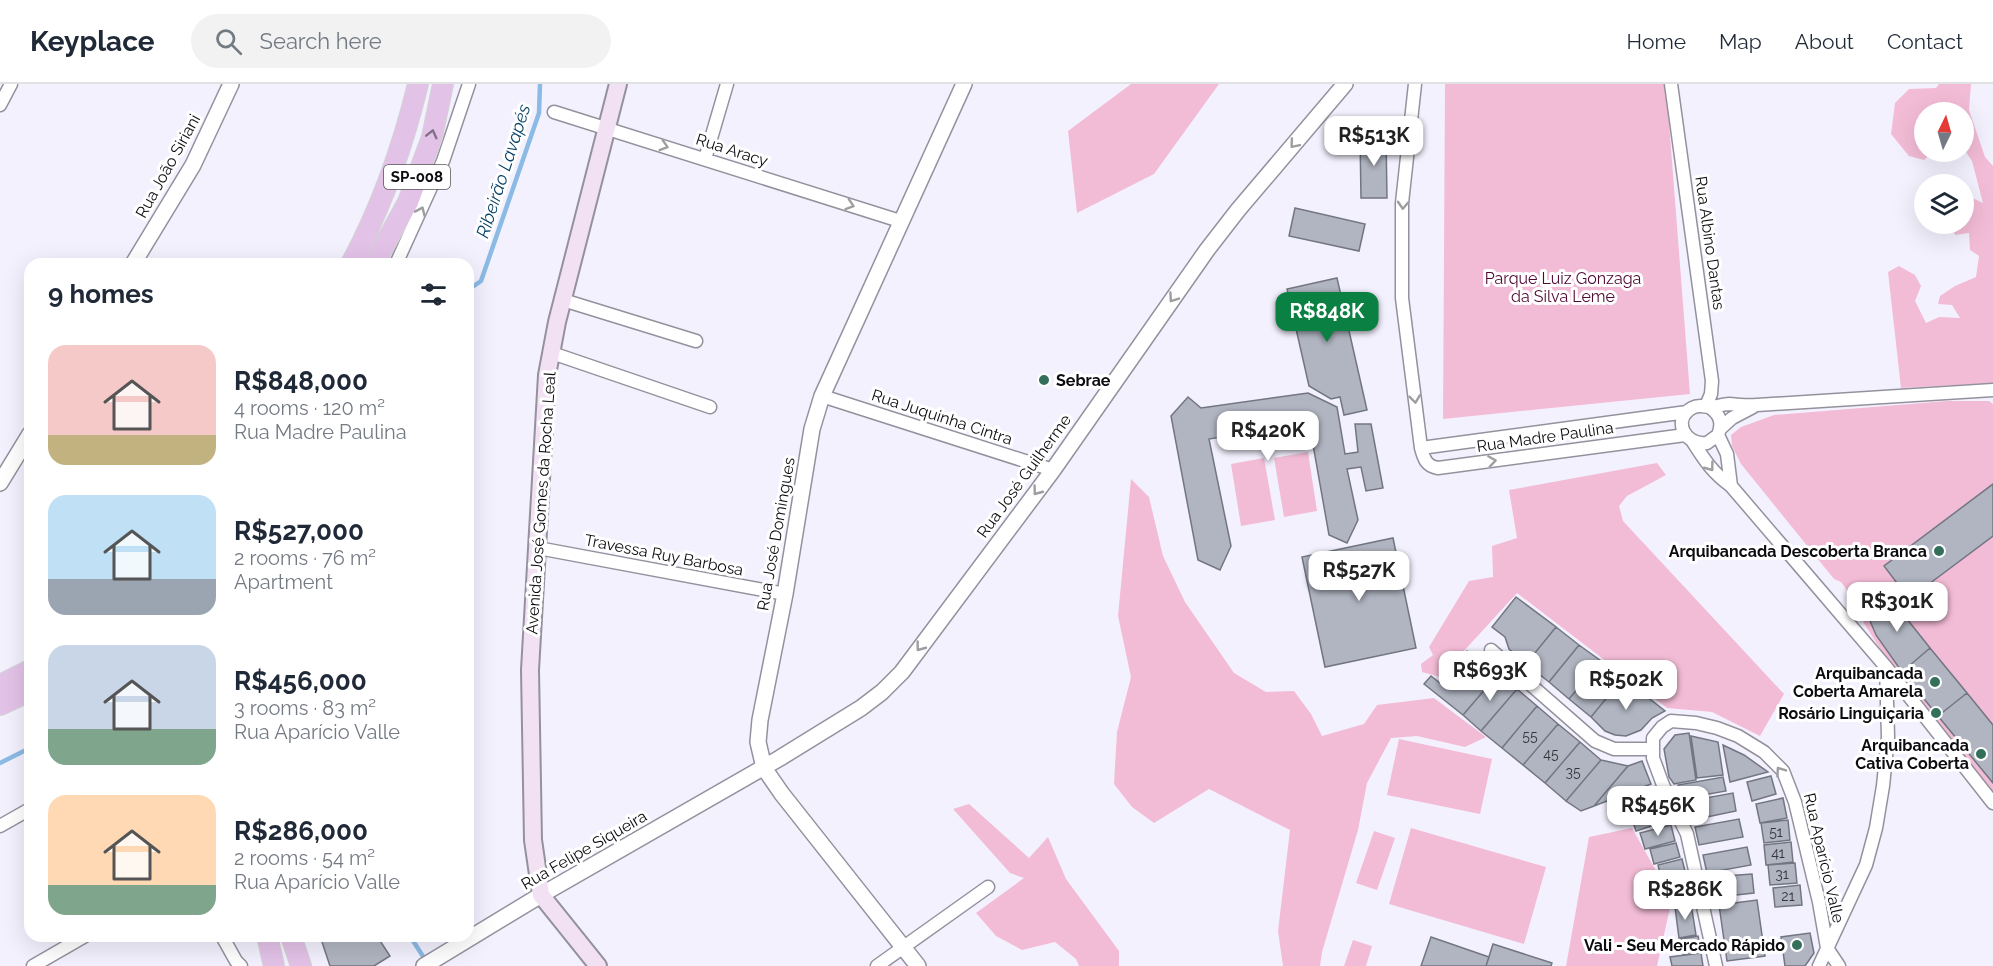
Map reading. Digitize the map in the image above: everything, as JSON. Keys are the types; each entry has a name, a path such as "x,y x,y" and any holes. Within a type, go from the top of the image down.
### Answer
{"main road":[{"name":"SP-008","path":"354,258 367,234 392,169 418,84"},
{"name":"SP-008","path":"377,258 408,202 432,137 442,84"},
{"name":"Avenida José Gomes da Rocha Leal","path":"541,895 533,840 530,670 547,375 563,300 618,84"},
{"path":"0,685 24,673"},
{"path":"0,705 24,695"},
{"path":"541,895 598,966"},
{"path":"268,942 274,966"},
{"path":"293,942 301,966"}],"street":[{"path":"0,105 11,84"},
{"name":"Rua João Siriani","path":"137,258 193,165 231,84"},
{"path":"399,258 443,160 469,84"},
{"path":"705,159 727,84"},
{"name":"Rua José Domingues","path":"918,966 782,794 764,768 758,742 812,429 822,396 964,84"},
{"name":"Rua José Guilherme","path":"764,768 861,708 882,692 902,672 1053,470 1207,250 1345,84"},
{"path":"1415,84 1402,203 1402,298 1421,448"},
{"name":"Rua Albino Dantas","path":"1671,84 1712,381 1708,406"},
{"name":"Rua Aracy","path":"554,112 900,221"},
{"path":"563,300 696,341"},
{"path":"552,353 710,407"},
{"path":"1993,390 1757,405 1699,405 1687,412 1682,427 1710,468 1731,486 1886,667 1993,803"},
{"name":"Rua Juquinha Cintra","path":"822,396 1053,470"},
{"path":"1689,439 1707,443 1742,412 1757,405"},
{"path":"1708,406 1719,415 1731,486"},
{"name":"Rua Madre Paulina","path":"1687,412 1421,448 1424,461 1438,468 1689,439"},
{"path":"0,483 24,444"},
{"name":"Travessa Ruy Barbosa","path":"538,548 785,594"},
{"path":"1491,650 1595,741 1614,749 1652,749 1663,785 1690,845 1716,966"},
{"path":"1819,966 1866,865 1876,828 1888,737 1886,667"},
{"name":"Rua Aparício Valle","path":"1652,749 1653,738 1671,722 1696,723 1738,736 1764,752 1783,771 1795,802 1819,902 1827,948"},
{"name":"Rua Felipe Siqueira","path":"474,936 764,768"},
{"path":"0,826 24,812"},
{"path":"877,966 988,887"},
{"path":"33,966 75,942"},
{"path":"225,942 241,966"},
{"name":"Rua Felipe Siqueira","path":"424,966 463,942"},
{"path":"1827,948 1839,966"}],"green space":[{"path":"1131,84 1219,84 1154,174 1077,213 1068,131"},
{"name":"Parque Luiz Gonzaga da Silva Leme","path":"1445,84 1666,84 1690,394 1443,419"},
{"path":"1939,84 1971,84 1970,102 1914,102 1914,157 1909,156 1891,134 1895,103 1909,89 1936,88"},
{"path":"1974,125 1985,157 1993,166 1993,383 1901,388 1888,272 1899,266 1915,275 1921,286 1915,301 1926,323 1939,317 1960,318 1952,305 1938,304 1940,296 1955,286 1976,277 1979,256 1970,250 1969,234 1974,234 1974,199 1983,203 1972,162"},
{"path":"1947,401 1989,401 1993,404 1993,793 1886,658 1865,625 1852,597 1841,582 1834,579 1741,464 1732,446 1731,435 1741,427 1774,415"},
{"path":"1308,452 1317,511 1284,517 1274,458"},
{"path":"1264,458 1275,520 1241,526 1231,464"},
{"path":"1657,463 1666,475 1627,496 1619,506 1623,521 1784,694 1760,736 1712,712 1667,708 1517,593 1440,677 1422,672 1421,664 1433,655 1429,647 1469,581 1493,577 1492,546 1517,538 1509,490"},
{"path":"1131,479 1149,497 1163,556 1185,602 1234,673 1266,692 1294,691 1311,714 1322,736 1364,724 1377,705 1434,698 1486,737 1465,747 1417,736 1391,738 1367,783 1358,830 1322,952 1320,966 1283,966 1278,931 1290,830 1209,789 1154,823 1132,807 1114,784 1117,732 1131,677 1118,616"},
{"path":"1399,739 1492,759 1480,814 1387,795"},
{"path":"969,804 1029,858 1048,837 1066,879 1119,951 1119,966 1079,966 1076,959 1055,942 1022,950 996,936 976,913 1024,878 1010,873 953,809"},
{"path":"1411,828 1546,867 1524,944 1389,904"},
{"path":"1632,828 1672,899 1657,966 1566,966 1589,837"},
{"path":"1374,831 1395,838 1377,890 1356,883"},
{"path":"1353,940 1372,946 1366,966 1344,966"}],"building":[{"path":"1360,136 1386,136 1387,198 1361,198"},
{"path":"1295,208 1365,224 1359,251 1289,236"},
{"path":"1337,278 1367,410 1344,415 1340,397 1331,399 1309,386 1287,289"},
{"path":"1308,393 1337,407 1345,454 1358,452 1355,424 1371,424 1383,488 1366,491 1361,467 1347,469 1358,520 1347,543 1329,535 1309,422 1209,439 1231,546 1220,570 1198,560 1171,416 1188,397 1201,408"},
{"name":"Arquibancada Descoberta Branca","path":"1993,484 1993,536 1909,599 1884,566"},
{"path":"1393,538 1416,648 1325,667 1302,557"},
{"path":"1516,597 1556,627 1526,664 1509,649 1505,637 1492,627"},
{"path":"1896,597 1907,619 1930,648 1902,672 1876,635 1865,609"},
{"path":"1556,627 1579,645 1549,682 1526,664"},
{"path":"1579,645 1601,661 1569,699 1549,682"},
{"name":"Arquibancada Coberta Amarela","path":"1930,648 1967,693 1938,716 1902,672"},
{"path":"1467,651 1499,673 1463,715 1424,684 1431,676 1440,683"},
{"path":"1601,661 1623,678 1591,717 1569,699"},
{"path":"1499,673 1517,689 1481,731 1463,715"},
{"path":"1623,678 1665,711 1652,718 1641,730 1626,736 1605,731 1591,717"},
{"path":"1517,689 1537,706 1502,748 1481,731"},
{"name":"Arquibancada Cativa Coberta","path":"1967,693 1993,725 1993,783 1938,716"},
{"path":"1537,706 1558,724 1523,765 1502,748"},
{"path":"1558,724 1580,742 1545,783 1523,765"},
{"path":"1689,733 1696,780 1674,784 1669,777 1664,749 1675,735"},
{"path":"1691,736 1718,742 1723,775 1697,778"},
{"path":"1580,742 1601,760 1566,801 1545,783"},
{"path":"1723,745 1744,755 1768,772 1730,782"},
{"path":"1601,760 1628,766 1594,806 1581,811 1566,801"},
{"path":"1642,761 1651,784 1594,806 1628,766"},
{"path":"1771,776 1776,794 1752,801 1747,782"},
{"path":"1723,777 1726,791 1681,799 1678,785"},
{"path":"1733,793 1736,811 1692,820 1689,801"},
{"path":"1783,798 1787,818 1760,823 1756,804"},
{"path":"1659,807 1664,822 1636,831 1631,816"},
{"path":"1739,819 1743,837 1699,845 1695,827"},
{"path":"1788,820 1790,840 1764,843 1761,823"},
{"path":"1671,825 1675,841 1645,849 1640,833"},
{"path":"1791,842 1793,862 1766,865 1764,845"},
{"path":"1676,843 1680,857 1654,864 1650,849"},
{"path":"1747,847 1751,865 1707,873 1703,855"},
{"path":"1682,859 1686,875 1662,881 1658,865"},
{"path":"1795,863 1797,883 1770,885 1768,865"},
{"path":"1752,874 1754,893 1727,896 1725,876"},
{"path":"1687,877 1691,903 1675,906 1671,880"},
{"path":"1800,885 1802,905 1775,907 1773,888"},
{"path":"1757,900 1765,956 1727,961 1719,905"},
{"path":"1691,904 1696,935 1679,938 1675,907"},
{"name":"Vali - Seu Mercado Rápido","path":"1810,933 1814,953 1805,966 1785,966 1781,937"},
{"path":"1698,936 1701,951 1683,954 1681,939"},
{"path":"1431,937 1489,957 1486,966 1421,966"},
{"path":"322,942 381,942 390,956 374,966 330,966"},
{"path":"1493,944 1552,963 1551,966 1486,966"},
{"path":"1701,953 1703,966 1672,966 1670,957"}],"waterway":[{"name":"Ribeirão Lavapés","path":"474,286 481,281 539,113 540,84"},
{"path":"0,763 24,751"},
{"name":"Ribeirão Lavapés","path":"414,942 426,961"}],"place":[{"name":"Sebrae","path":"1044,380"},
{"name":"Arquibancada Descoberta Branca","path":"1939,551"},
{"name":"Arquibancada Coberta Amarela","path":"1935,682"},
{"name":"Rosário Linguiçaria","path":"1936,713"},
{"name":"Arquibancada Cativa Coberta","path":"1981,754"},
{"name":"Vali - Seu Mercado Rápido","path":"1797,945"}]}
